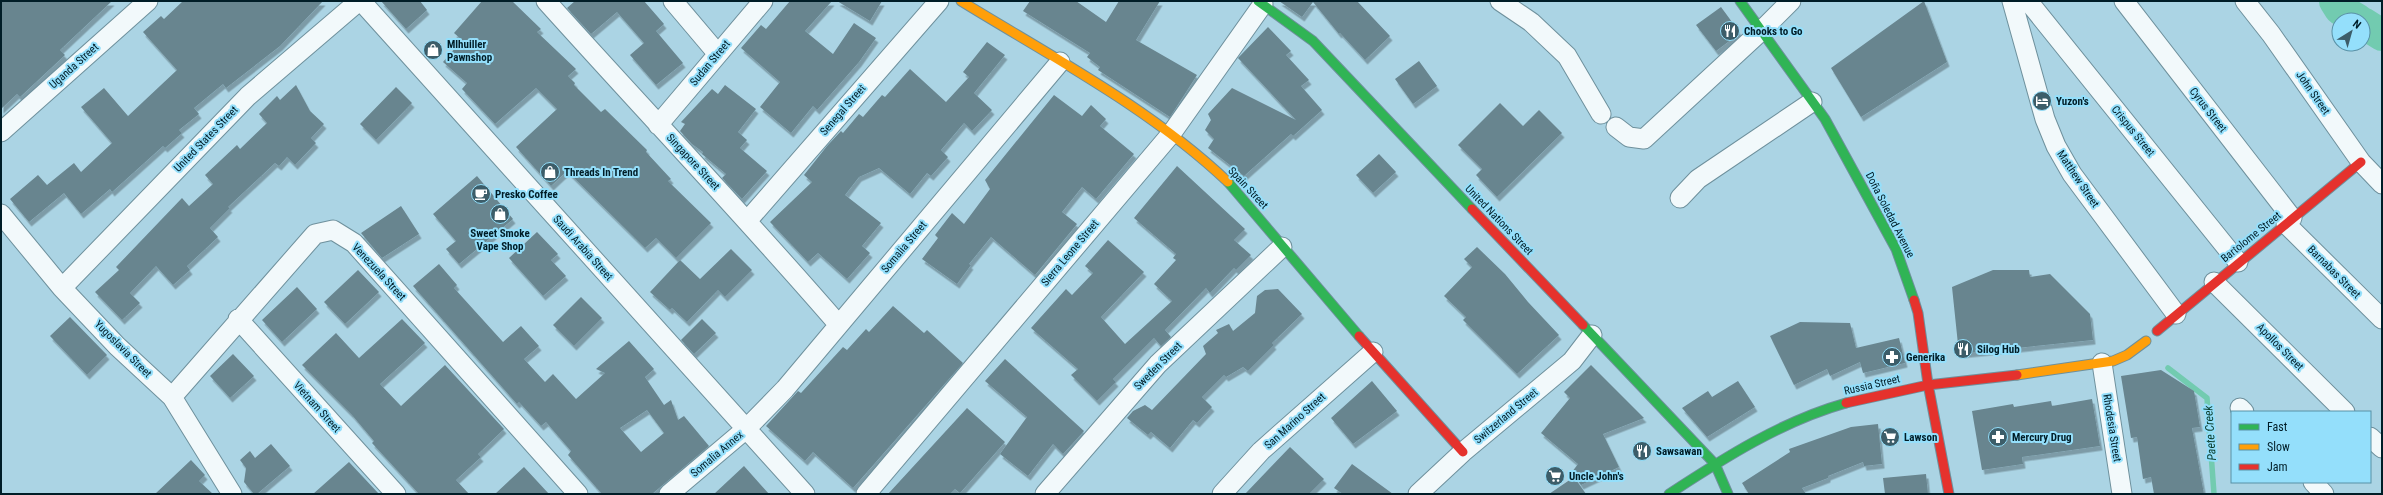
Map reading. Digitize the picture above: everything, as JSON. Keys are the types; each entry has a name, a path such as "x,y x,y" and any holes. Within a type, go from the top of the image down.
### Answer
{"street":[{"name":"Uganda Street","path":"1,132 148,1"},
{"name":"United States Street","path":"62,288 248,96 360,1"},
{"name":"Saudi Arabia Street","path":"360,1 805,494"},
{"name":"Singapore Street","path":"546,1 658,125 748,220 838,324"},
{"path":"673,1 717,53"},
{"name":"Sudan Street","path":"658,125 717,53 763,1"},
{"name":"Senegal Street","path":"748,220 939,1"},
{"name":"Spain Street","path":"961,1 1060,62 1171,134 1235,190 1373,352 1463,452"},
{"path":"1500,1 1531,22 1567,56 1601,114"},
{"name":"Doña Soledad Avenue","path":"1740,1 1832,132 1896,249 1918,313 1928,384 1949,494"},
{"path":"1616,127 1629,137 1644,139 1762,32 1790,1"},
{"name":"Matthew Street","path":"2012,1 2045,119 2056,146 2072,174 2176,314"},
{"name":"Crispus Street","path":"2028,1 2238,262"},
{"name":"Cyrus Street","path":"2124,1 2289,221"},
{"name":"John Street","path":"2245,1 2271,34 2361,162 2382,184"},
{"name":"Sierra Leone Street","path":"866,494 1171,134 1260,2"},
{"name":"United Nations Street","path":"1260,2 1313,42 1715,464"},
{"name":"Somalia Street","path":"746,429 785,389 838,324 1060,62"},
{"path":"1680,198 1698,179 1812,102"},
{"name":"Bartolome Street","path":"2157,331 2238,262 2361,162"},
{"name":"Yugoslavia Street","path":"1,214 62,288 117,346 172,397 232,494"},
{"name":"Barnabas Street","path":"2289,221 2382,320"},
{"name":"Venezuela Street","path":"172,397 238,319 315,234 332,230 354,243 578,494"},
{"name":"Sweden Street","path":"1045,494 1158,364 1282,247"},
{"name":"Apollos Street","path":"2214,282 2344,411"},
{"name":"Vietnam Street","path":"238,319 396,494"},
{"name":"Switzerland Street","path":"1418,494 1463,452 1572,361 1592,335"},
{"path":"2102,363 2127,355 2146,340"},
{"name":"San Marino Street","path":"1222,494 1261,451 1373,352"},
{"name":"Russia Street","path":"1669,494 1715,464 1795,423 1830,408 1866,397 1928,384 2102,363"},
{"name":"Rhodesia Street","path":"2102,363 2122,494"},
{"name":"Somalia Annex","path":"669,494 746,429"},
{"path":"2371,438 2382,448"},
{"path":"1715,464 1728,494"},
{"path":"2314,483 2324,494"}],"building":[{"path":"1,1 112,1 60,50 65,55 20,97 17,94 1,109"},
{"path":"183,1 323,1 280,46 226,88 223,84 194,108 199,114 179,130 182,133 165,148 163,146 112,192 110,189 81,214 64,193 29,222 10,199 38,175 47,185 74,163 81,172 112,143 81,107 104,88 128,116 177,70 143,32 161,16 164,19"},
{"path":"381,1 420,1 427,10 406,29"},
{"path":"482,1 512,1 541,29 537,32 576,69 568,76 575,83 574,85 601,112 605,109 647,150 646,152 671,179 668,181 711,223 676,258 656,238 645,248 567,171 551,186 516,147 557,109 536,88 495,124 462,89 467,83 443,62 462,40 454,33"},
{"path":"575,1 644,1 664,24 656,31 683,63 656,85 630,55 644,43 617,12 591,34 567,8"},
{"path":"790,1 832,1 805,31 833,54 854,23 876,38 859,62 817,110 813,106 791,133 760,107 780,82 741,48 761,25 766,29"},
{"path":"837,1 882,1 870,21"},
{"path":"1030,1 1076,1 1106,22 1119,1 1160,1 1136,40 1197,75 1170,117 1098,70 1100,67 1087,57 1090,53 1023,11"},
{"path":"1279,1 1357,1 1390,36 1365,60 1340,33 1339,34 1313,2 1302,17"},
{"path":"1924,1 1947,62 1861,117 1831,68"},
{"path":"1721,7 1740,33 1716,51 1696,25"},
{"path":"1268,27 1291,51 1286,55 1309,80 1301,86 1322,110 1293,136 1291,134 1244,176 1208,148 1214,139 1205,130 1211,120 1208,114 1232,88 1296,120 1238,58"},
{"path":"987,42 1005,55 974,93 992,110 972,131 964,123 941,150 948,157 931,176 927,173 910,194 879,168 859,177 845,195 881,223 862,246 870,253 847,279 818,253 808,262 770,222 812,182 804,175 827,146 841,131 843,133 859,114 863,117 882,95 885,97 910,69 946,102 969,77 963,72"},
{"path":"1419,61 1437,86 1413,104 1395,79"},
{"path":"296,85 310,111 324,124 311,138 316,143 295,165 287,157 279,166 275,163 228,207 230,208 210,228 218,237 187,266 190,270 173,285 156,266 130,293 140,303 122,320 95,292 119,270 116,267 182,198 189,206 213,184 205,175 237,145 240,149 267,123 259,114 277,96 280,100"},
{"path":"725,85 756,109 738,132 747,140 740,148 767,171 742,199 722,178 726,174 702,154 703,152 692,144 680,131 685,124 681,122 712,89 718,94"},
{"path":"396,87 412,103 376,140 360,124"},
{"path":"1054,95 1082,116 1091,105 1106,119 1100,126 1134,154 1096,199 1082,187 1062,212 1077,224 1035,275 991,237 969,264 971,265 957,284 922,259 938,238 935,235 952,213 964,224 990,189 985,180"},
{"path":"1500,103 1523,126 1539,110 1562,133 1497,197 1476,175 1482,169 1458,145"},
{"path":"1379,154 1396,172 1373,193 1356,175"},
{"path":"1177,166 1245,229 1234,240 1251,255 1236,270 1234,268 1210,293 1206,288 1165,330 1171,337 1161,346 1154,338 1113,379 1116,382 1097,401 1071,375 1078,369 1031,328 1066,289 1072,295 1093,273 1085,266 1108,240 1144,272 1101,317 1125,344 1172,301 1154,284 1176,260 1173,258 1176,254 1134,218"},
{"path":"477,176 513,219 459,264 446,249 456,241 433,214"},
{"path":"401,206 419,234 382,258 361,233"},
{"path":"537,232 558,254 551,260 566,276 543,296 509,258"},
{"path":"1477,247 1505,274 1528,302 1559,335 1517,374 1463,320 1466,317 1444,296 1472,267 1464,259"},
{"path":"731,249 752,270 725,297 718,290 687,322 672,308 670,310 650,292 680,260 700,279"},
{"path":"439,264 457,285 454,288 503,342 521,326 539,346 524,359 545,382 553,374 576,399 605,373 596,369 629,341 654,369 645,377 664,405 671,400 678,420 684,416 709,446 652,494 602,494 568,455 571,451 546,422 541,426 519,402 517,404 413,286","holes":["647,410 664,433 641,452 620,428"]},
{"path":"358,270 379,292 345,324 324,302"},
{"path":"1993,270 2029,270 2030,277 2050,274 2090,314 2093,340 1959,354 1952,287"},
{"path":"297,287 317,309 282,342 262,320"},
{"path":"1278,289 1302,314 1272,343 1274,345 1248,371 1243,367 1226,377 1224,375 1202,397 1212,407 1197,423 1193,420 1170,448 1151,432 1148,435 1127,418 1133,411 1145,405 1152,410 1206,354 1203,346 1218,333 1216,330 1229,324 1233,331 1255,313 1257,296 1265,290"},
{"path":"581,297 602,318 574,346 553,325"},
{"path":"893,306 924,333 927,330 963,363 853,488 813,452 805,461 766,426 798,391 801,393 843,347 847,350 866,329 869,332"},
{"path":"70,317 107,355 87,375 50,336"},
{"path":"402,319 425,343 380,384 401,406 445,365 504,429 478,454 481,457 456,480 469,494 419,494 372,443 374,441 352,415 302,365 336,333 359,358"},
{"path":"702,319 716,333 694,354 681,340"},
{"path":"1800,322 1850,323 1856,348 1899,338 1905,363 1863,373 1860,362 1830,376 1827,369 1794,385 1770,336"},
{"path":"233,354 254,376 230,398 210,376"},
{"path":"1005,359 1084,431 1063,454 1053,444 1028,476 1000,454 1027,417 985,381"},
{"path":"1591,365 1644,418 1603,434 1619,467 1581,485 1572,472 1578,464 1541,433 1570,398 1564,392"},
{"path":"2161,370 2194,391 2200,427 2192,428 2204,494 2154,494 2151,477 2143,479 2137,437 2131,438 2121,376"},
{"path":"1372,381 1397,411 1353,444 1331,418"},
{"path":"1738,381 1755,407 1707,437 1682,408 1708,391 1712,397"},
{"path":"2092,399 2100,446 2022,457 2023,464 1982,470 1972,411 2013,404 2014,407 2051,401 2052,406"},
{"path":"967,408 1005,442 960,493 955,489 950,494 888,494"},
{"path":"1878,424 1882,464 1864,466 1863,462 1802,488 1806,494 1749,494 1742,483 1790,452 1789,449 1851,427"},
{"path":"271,444 290,466 257,494 254,494 244,482 246,468 240,460 250,451 255,458"},
{"path":"1290,447 1324,479 1309,494 1245,494"},
{"path":"191,460 205,475 199,481 213,494 155,494"},
{"path":"349,462 379,494 313,494"},
{"path":"1352,464 1393,494 1343,494 1334,488"},
{"path":"744,466 769,494 714,494"},
{"path":"524,467 549,494 495,494"},
{"path":"1926,474 1928,494 1885,494 1883,478"},
{"path":"1574,477 1586,494 1549,494"}],"waterway":[{"name":"Paete Creek","path":"2335,1 2340,9 2345,12"},
{"name":"Paete Creek","path":"2371,28 2382,35"},
{"name":"Paete Creek","path":"2168,368 2207,398 2214,494"}],"traffic: fast":[{"path":"1258,1 1313,41 1472,209"},
{"path":"1740,1 1825,119 1896,249 1914,300"},
{"path":"1228,182 1359,336"},
{"path":"1583,325 1715,464 1728,494"},
{"path":"1669,494 1732,454 1776,430 1846,403"}],"traffic: slow":[{"path":"961,1 1065,63 1133,107 1198,155 1228,182"},
{"path":"2017,375 2113,361 2127,355 2146,341"}],"traffic: jam":[{"path":"2157,331 2361,162"},
{"path":"1472,209 1583,325"},
{"path":"1914,300 1918,313 1928,384 1949,494"},
{"path":"1359,336 1463,452"},
{"path":"1846,403 1928,385 2017,375"}],"place":[{"name":"Chooks to Go","path":"1730,31"},
{"name":"Mlhuiller Pawnshop","path":"433,50"},
{"name":"Yuzon's","path":"2042,101"},
{"name":"Threads In Trend","path":"550,172"},
{"name":"Presko Coffee","path":"481,194"},
{"name":"Sweet Smoke Vape Shop","path":"500,214"},
{"name":"Silog Hub","path":"1963,349"},
{"name":"Generika","path":"1892,357"},
{"name":"Lawson","path":"1890,437"},
{"name":"Mercury Drug","path":"1998,437"},
{"name":"Sawsawan","path":"1642,451"},
{"name":"Uncle John's","path":"1555,476"}]}
